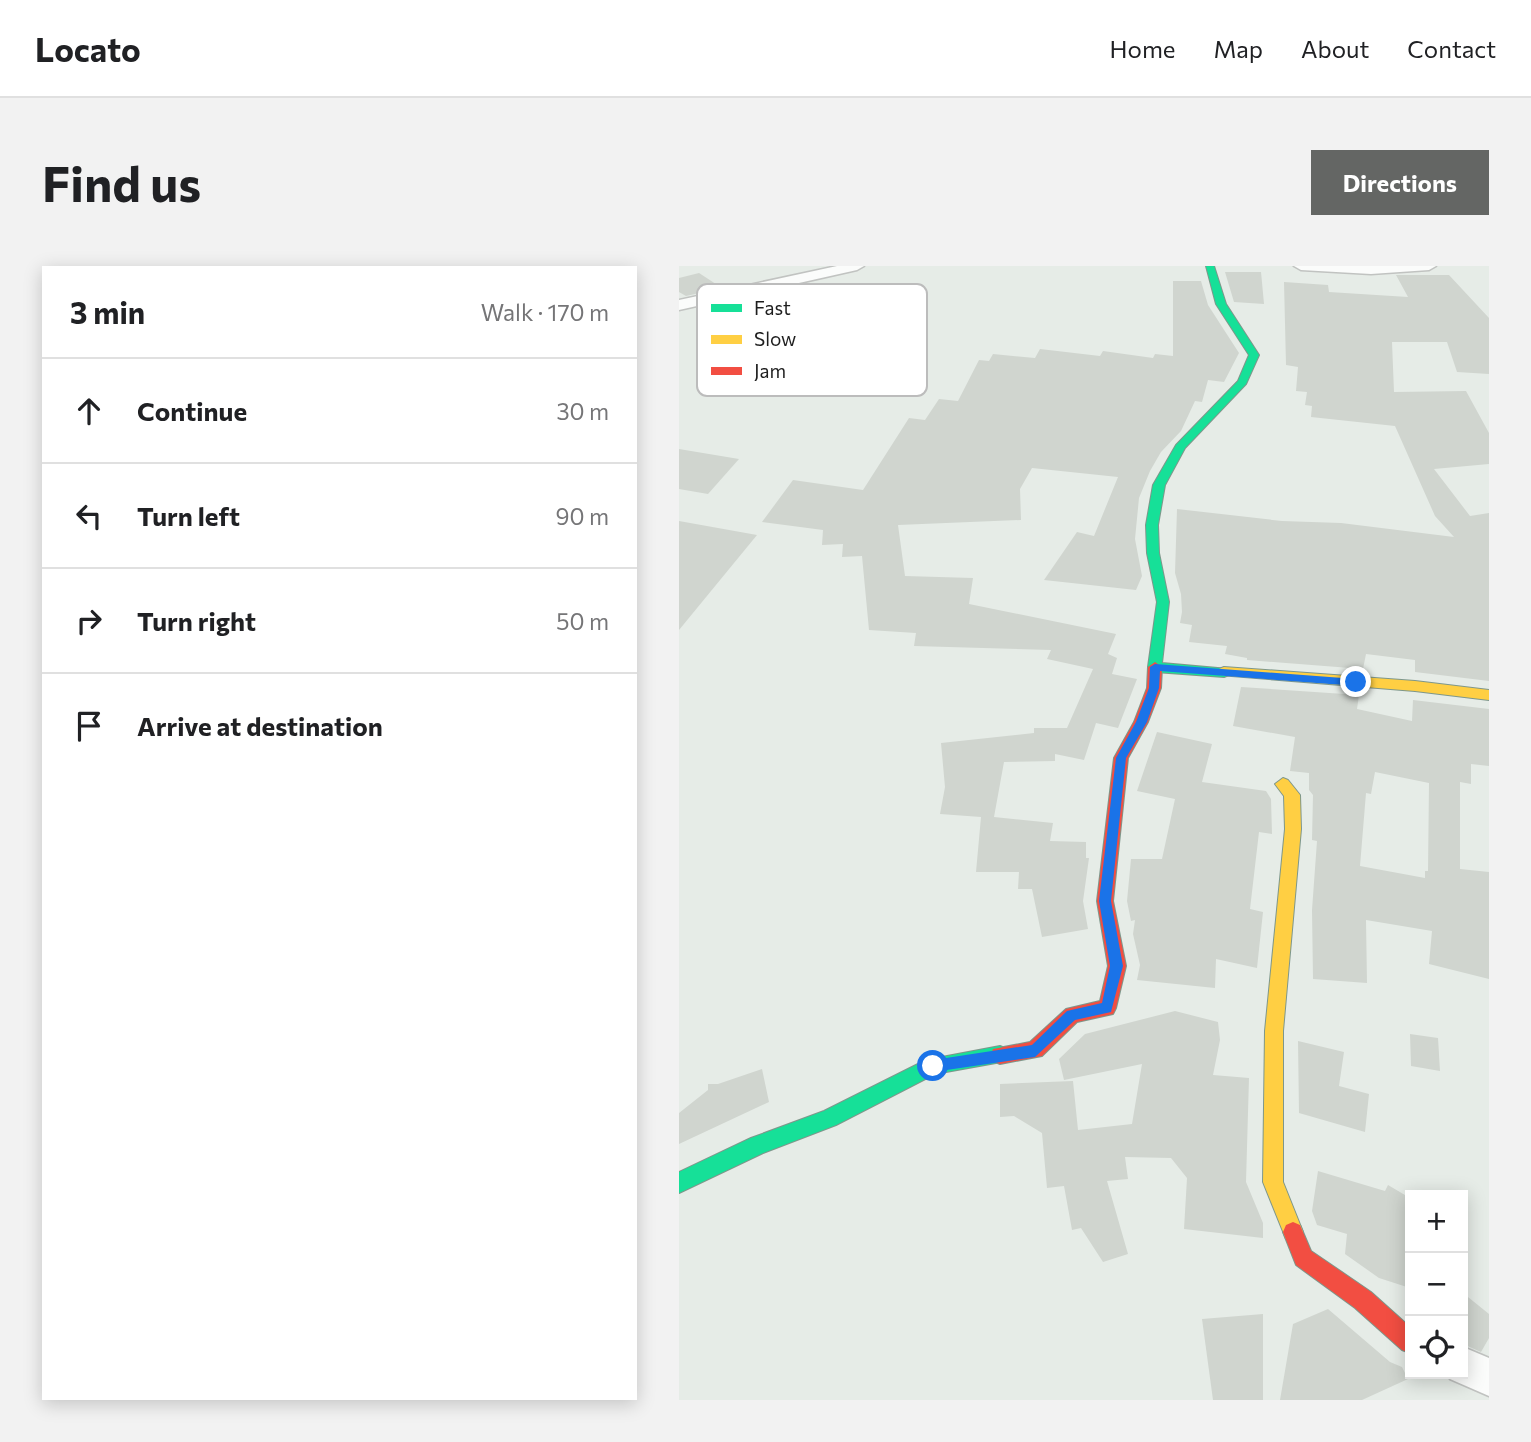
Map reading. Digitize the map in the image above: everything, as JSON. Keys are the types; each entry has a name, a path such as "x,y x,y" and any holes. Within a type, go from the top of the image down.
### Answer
{"street":[{"path":"768,284 857,266"},
{"path":"679,1183 758,1145 829,1118 933,1066 1035,1050 1072,1015 1107,1008 1117,966 1105,901 1121,758 1141,722 1154,688 1163,592 1151,542 1151,508 1170,461 1181,444 1211,418 1252,367 1254,355 1221,304 1210,266"},
{"path":"1301,266 1429,266"},
{"path":"679,305 697,300"},
{"path":"1155,667 1489,695"},
{"path":"1283,784 1292,795 1293,829 1274,1031 1273,1182 1303,1258 1363,1300 1405,1338"},
{"path":"1468,1368 1489,1377"}],"building":[{"path":"1225,272 1261,272 1264,304 1234,302"},
{"path":"699,273 716,284 697,284 697,294 686,296 679,292 679,278"},
{"path":"1396,275 1449,275 1489,318 1489,374 1457,372 1447,342 1392,342 1394,392 1466,391 1489,433 1489,464 1434,469 1470,516 1489,513 1489,681 1415,672 1415,660 1366,654 1363,669 1247,660 1225,654 1227,646 1189,642 1192,625 1180,623 1181,594 1175,573 1177,509 1282,521 1341,523 1454,537 1435,516 1395,426 1311,417 1312,406 1305,405 1307,392 1296,391 1298,367 1286,365 1284,282 1328,285 1329,292 1408,297"},
{"path":"1173,281 1201,281 1208,305 1239,353 1224,382 1208,380 1202,402 1195,401 1181,431 1161,452 1150,471 1139,498 1135,539 1142,576 1136,590 1044,580 1077,532 1094,536 1118,477 1032,468 1020,489 1021,520 898,525 905,576 973,578 969,604 1116,634 1108,654 1117,658 1112,674 1137,679 1118,728 1096,723 1084,760 1055,754 1055,761 1004,762 994,817 1053,823 1050,841 1086,842 1086,858 1089,858 1083,901 1088,929 1042,937 1032,889 1018,889 1019,872 976,872 981,817 940,814 945,787 941,743 1034,733 1034,728 1067,728 1093,669 1047,659 1051,650 914,646 916,633 869,630 862,556 842,557 843,544 822,545 823,530 762,522 793,480 863,490 909,418 925,420 939,399 958,401 979,360 989,361 993,354 1035,358 1040,349 1100,356 1103,351 1153,358 1155,354 1173,356"},
{"path":"679,449 739,459 708,494 679,489"},
{"path":"679,521 757,535 679,630"},
{"path":"1241,687 1359,695 1357,709 1412,721 1413,700 1489,709 1489,766 1471,764 1471,784 1460,782 1460,869 1489,872 1489,979 1429,964 1432,931 1366,920 1367,983 1313,979 1312,910 1317,841 1312,840 1313,795 1309,790 1309,773 1290,771 1295,737 1233,726","holes":["1375,772 1429,783 1428,871 1425,871 1425,878 1360,866 1366,793 1371,794"]},
{"path":"1157,732 1212,744 1202,782 1266,791 1271,799 1272,834 1259,832 1250,909 1263,912 1257,968 1216,959 1215,988 1137,980 1140,965 1133,934 1135,920 1131,921 1127,901 1131,859 1162,859 1175,799 1137,791"},
{"path":"1175,1011 1218,1022 1220,1040 1213,1075 1249,1078 1246,1182 1263,1223 1263,1238 1184,1229 1187,1178 1171,1158 1125,1157 1128,1179 1107,1181 1128,1254 1103,1262 1081,1228 1072,1230 1064,1186 1047,1188 1042,1133 1014,1116 1000,1117 1000,1084 1073,1081 1078,1130 1132,1124 1142,1064 1064,1080 1059,1059 1085,1034"},
{"path":"1410,1034 1438,1038 1440,1071 1411,1066"},
{"path":"1298,1041 1344,1052 1339,1086 1369,1094 1365,1132 1299,1113"},
{"path":"762,1069 769,1102 679,1144 679,1113 708,1090 708,1084 718,1084"},
{"path":"1318,1171 1385,1191 1388,1185 1405,1195 1405,1286 1379,1278 1345,1254 1347,1234 1317,1225 1312,1211"},
{"path":"1468,1297 1489,1314 1489,1338 1481,1352 1468,1346"},
{"path":"1328,1309 1390,1362 1402,1367 1405,1379 1408,1379 1362,1400 1280,1400 1293,1324"},
{"path":"1263,1314 1263,1400 1213,1400 1202,1319"}],"traffic: fast":[{"path":"1210,266 1221,304 1254,355 1242,382 1180,447 1159,485 1152,525 1153,553 1163,602 1155,667 1224,672"},
{"path":"679,1183 758,1145 829,1118 933,1066 1000,1055"}],"traffic: slow":[{"path":"1224,672 1415,686 1489,695"},
{"path":"1283,784 1292,795 1293,829 1274,1031 1273,1182 1293,1232"}],"traffic: jam":[{"path":"1000,1055 1035,1050 1072,1015 1107,1008 1117,966 1105,901 1121,758 1141,722 1154,688 1155,667"},
{"path":"1293,1232 1303,1258 1363,1300 1405,1338"}],"route":[{"path":"933,1066 1035,1050 1072,1015 1107,1008 1117,966 1105,901 1121,758 1141,722 1154,688 1155,667 1356,682"}]}
